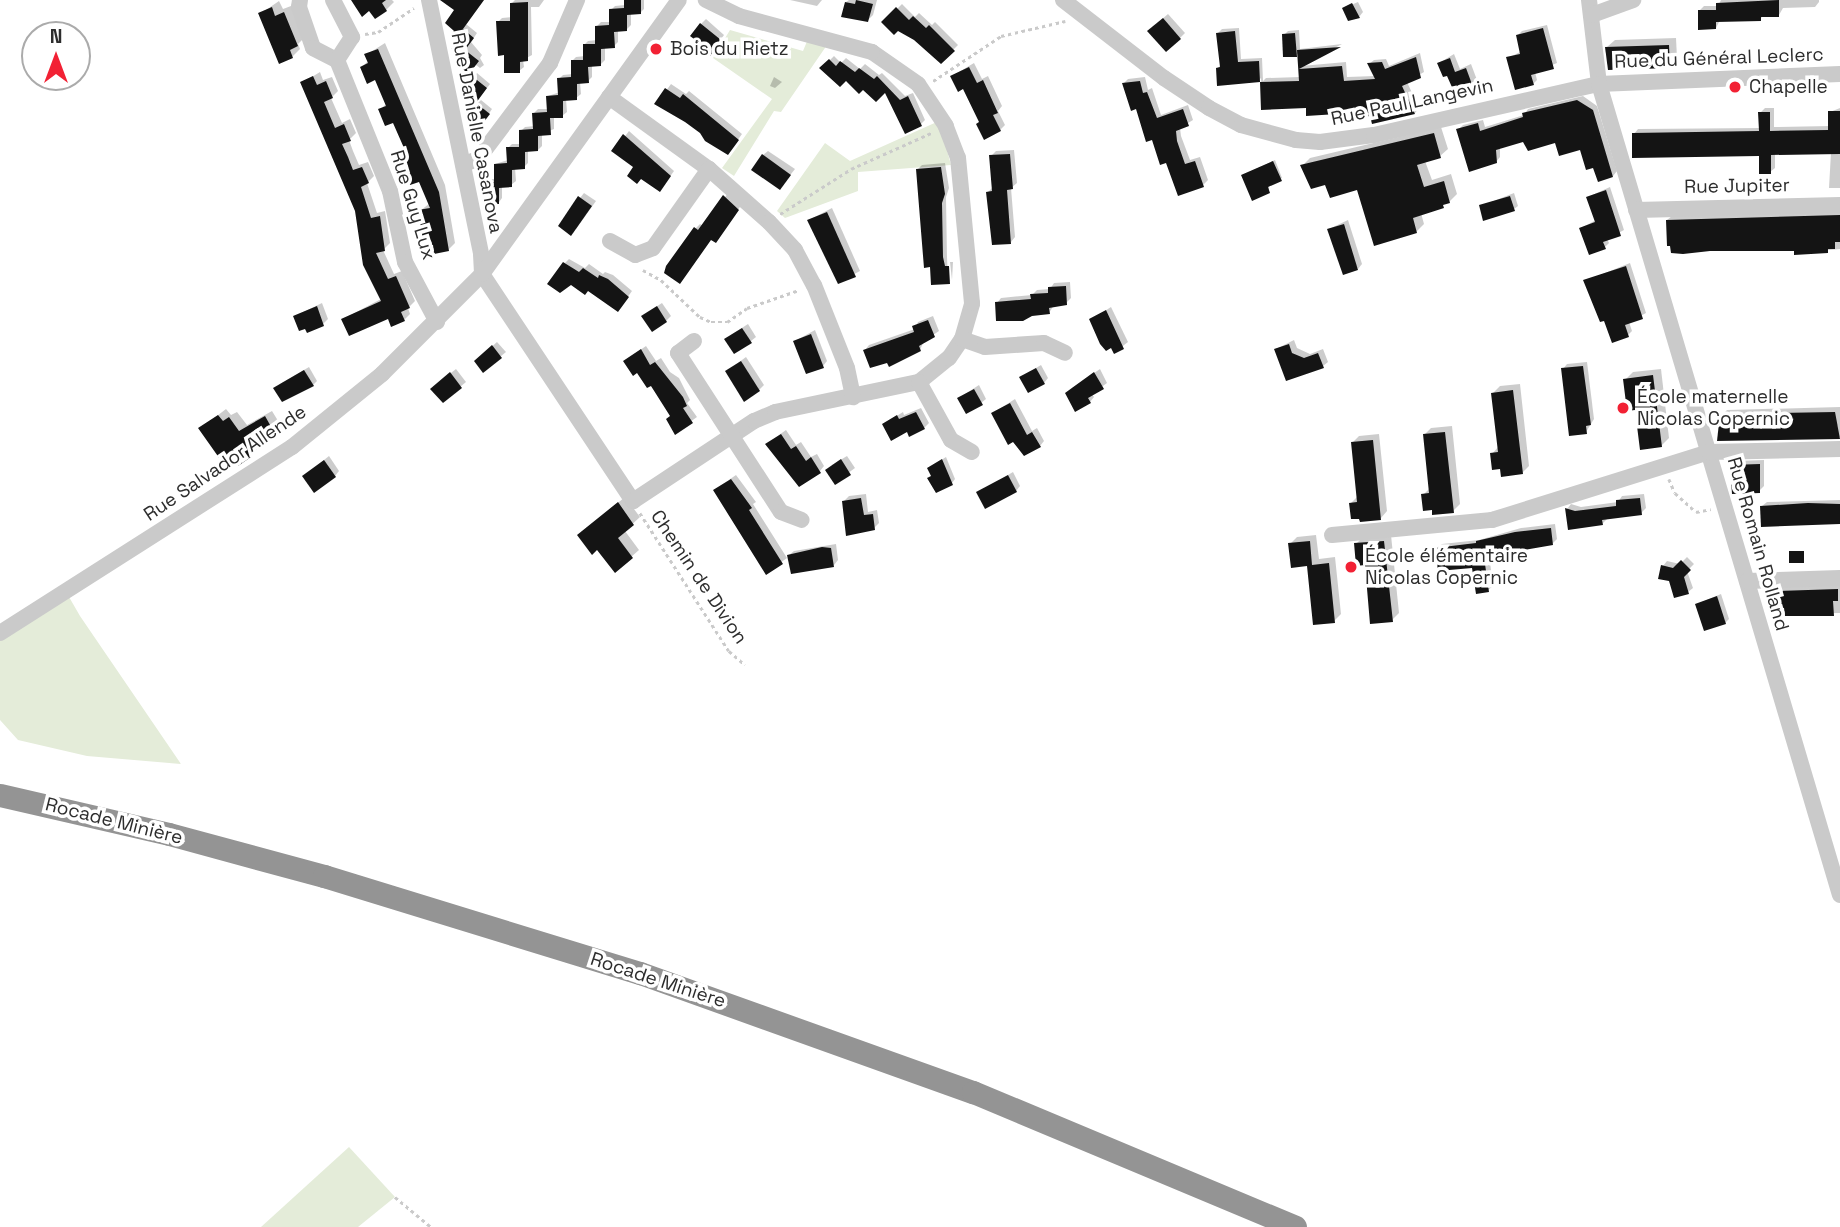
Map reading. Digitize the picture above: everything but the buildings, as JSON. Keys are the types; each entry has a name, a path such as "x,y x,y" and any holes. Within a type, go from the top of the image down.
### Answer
{"highway":[{"name":"Rocade Minière","path":"0,794 169,834 337,880 640,973 973,1092 1295,1227"},
{"name":"Rocade Minière","path":"0,807 344,897 635,987 955,1101 1166,1185 1260,1227"}],"street":[{"path":"300,0 299,7 313,48 337,60 352,37 333,0"},
{"path":"463,163 478,159 550,63 577,0"},
{"name":"Rue Salvador Allende","path":"0,634 292,447 382,374 437,322 482,274 679,0"},
{"path":"482,274 633,501 730,436 775,412 919,382 949,358 962,339 972,303 958,158 946,126 922,88 872,52 739,16 706,0"},
{"name":"Rue Paul Langevin","path":"1063,0 1087,15 1164,78 1209,108 1241,125 1296,140 1320,142 1374,135 1599,84"},
{"path":"1591,8 1633,0"},
{"name":"Rue Danielle Casanova","path":"423,3 463,163 482,274"},
{"name":"Rue Romain Rolland","path":"1591,8 1599,84 1840,895"},
{"name":"Rue Guy Lux","path":"337,60 390,191 405,262 437,322"},
{"name":"Rue du Général Leclerc","path":"1599,84 1840,74"},
{"path":"610,97 709,169 769,222 795,250 814,285 847,368 853,397"},
{"path":"610,241 635,255 653,248 709,169"},
{"name":"Rue Jupiter","path":"1636,210 1840,205"},
{"path":"962,339 985,347 1044,343 1065,353"},
{"path":"694,341 678,353 781,512 803,520"},
{"path":"919,382 951,440 972,452"},
{"path":"1332,535 1492,520 1709,452 1840,449"},
{"path":"1746,581 1840,578"}],"path":[{"path":"352,37 378,32 423,3"},
{"path":"922,88 1001,36 1087,15"},
{"path":"769,222 850,169 946,126"},
{"path":"635,255 641,268 661,280 700,317 711,322 727,322 747,308 814,285"},
{"path":"1664,465 1675,493 1696,512 1725,506"},
{"name":"Chemin de Divion","path":"633,501 657,544 729,651 745,665"},
{"path":"395,1197 432,1227"}],"green space":[{"path":"730,30 803,51 808,39 827,45 781,112 774,111 734,176 722,168 772,99 713,58"},
{"path":"939,121 951,165 858,172 858,191 785,218 777,211 825,143 850,161"},
{"path":"65,590 181,764 87,756 18,740 0,720 0,633"},
{"path":"349,1147 395,1197 358,1227 261,1227"}],"place":[{"name":"Bois du Rietz","path":"656,49"},
{"name":"Chapelle","path":"1735,87"},
{"name":"École maternelle Nicolas Copernic","path":"1623,408"},
{"name":"École élémentaire Nicolas Copernic","path":"1351,567"}]}
